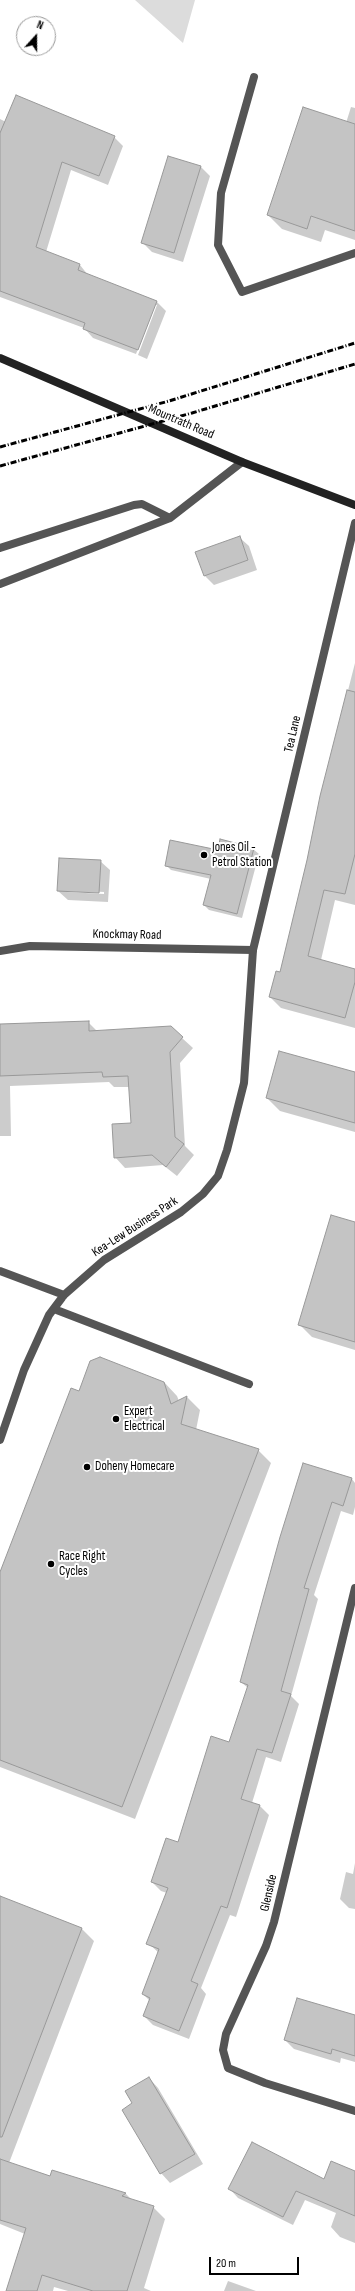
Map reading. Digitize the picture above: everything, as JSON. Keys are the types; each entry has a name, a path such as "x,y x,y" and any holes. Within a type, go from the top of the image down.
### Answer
{"main road":[{"name":"Mountrath Road","path":"0,358 242,462 355,505"}],"street":[{"path":"254,77 222,193 218,245 242,292 355,252"},
{"path":"0,584 170,518 242,462"},
{"path":"0,548 134,505 142,504 170,518"},
{"name":"Tea Lane","path":"253,950 355,523"},
{"name":"Knockmay Road","path":"0,951 30,946 253,950"},
{"name":"Kea-Lew Business Park","path":"0,1440 24,1370 54,1309 64,1295 104,1260 181,1212 203,1194 218,1176 228,1150 244,1083 253,950"},
{"path":"0,1271 64,1295"},
{"path":"54,1309 249,1384"},
{"name":"Glenside","path":"355,1588 274,1922 266,1946 226,2034 223,2050 228,2068 265,2084 355,2111"}],"shaded area":[{"path":"135,0 195,0 183,43"}],"building":[{"path":"16,95 115,136 99,176 62,162 36,247 80,264 78,270 157,301 138,350 83,329 85,323 0,291 0,133"},
{"path":"303,107 355,124 355,231 311,216 307,229 267,215"},
{"path":"168,156 201,166 174,253 141,243"},
{"path":"240,536 248,560 204,576 195,552"},
{"path":"347,690 355,692 355,854 345,894 324,890 308,956 355,969 355,982 345,1018 269,997 276,971 280,972 307,860 320,796"},
{"path":"220,839 254,848 237,914 203,905 211,875 165,866 170,840 218,850"},
{"path":"59,858 101,860 99,893 57,891"},
{"path":"89,1021 89,1031 171,1026 183,1037 170,1052 175,1137 184,1144 166,1167 152,1155 114,1158 112,1124 131,1123 128,1076 103,1077 102,1072 0,1076 0,1024"},
{"path":"279,1051 355,1072 355,1123 266,1098"},
{"path":"331,1215 355,1222 355,1342 298,1325"},
{"path":"100,1357 164,1382 171,1404 187,1396 181,1424 259,1449 122,1807 0,1760 0,1572 71,1388 79,1391 90,1361"},
{"path":"303,1463 352,1478 343,1506 332,1502 304,1588 309,1589 281,1691 291,1694 272,1753 257,1749 241,1799 260,1805 227,1908 221,1906 191,1981 198,1984 179,2031 143,2016 150,1998 142,1994 159,1949 146,1944 168,1888 151,1882 166,1838 178,1842 211,1736 229,1742 248,1685 240,1682 280,1537"},
{"path":"0,1896 82,1928 2,2137 0,2137"},
{"path":"297,1998 355,2015 355,2056 332,2049 331,2054 284,2040"},
{"path":"149,2077 195,2154 160,2174 122,2110 132,2103 125,2091"},
{"path":"252,2142 324,2179 331,2161 355,2171 355,2216 296,2191 283,2217 228,2189"},
{"path":"0,2159 50,2176 52,2170 126,2193 122,2196 154,2206 127,2291 93,2291 42,2275 37,2291 6,2291 26,2228 0,2220"}],"railway":[{"path":"0,447 169,401 355,343"},
{"path":"0,466 192,413 355,364"}],"place":[{"name":"Jones Oil - Petrol Station","path":"204,855"},
{"name":"Expert Electrical","path":"116,1419"},
{"name":"Doheny Homecare","path":"87,1467"},
{"name":"Race Right Cycles","path":"51,1564"}]}
